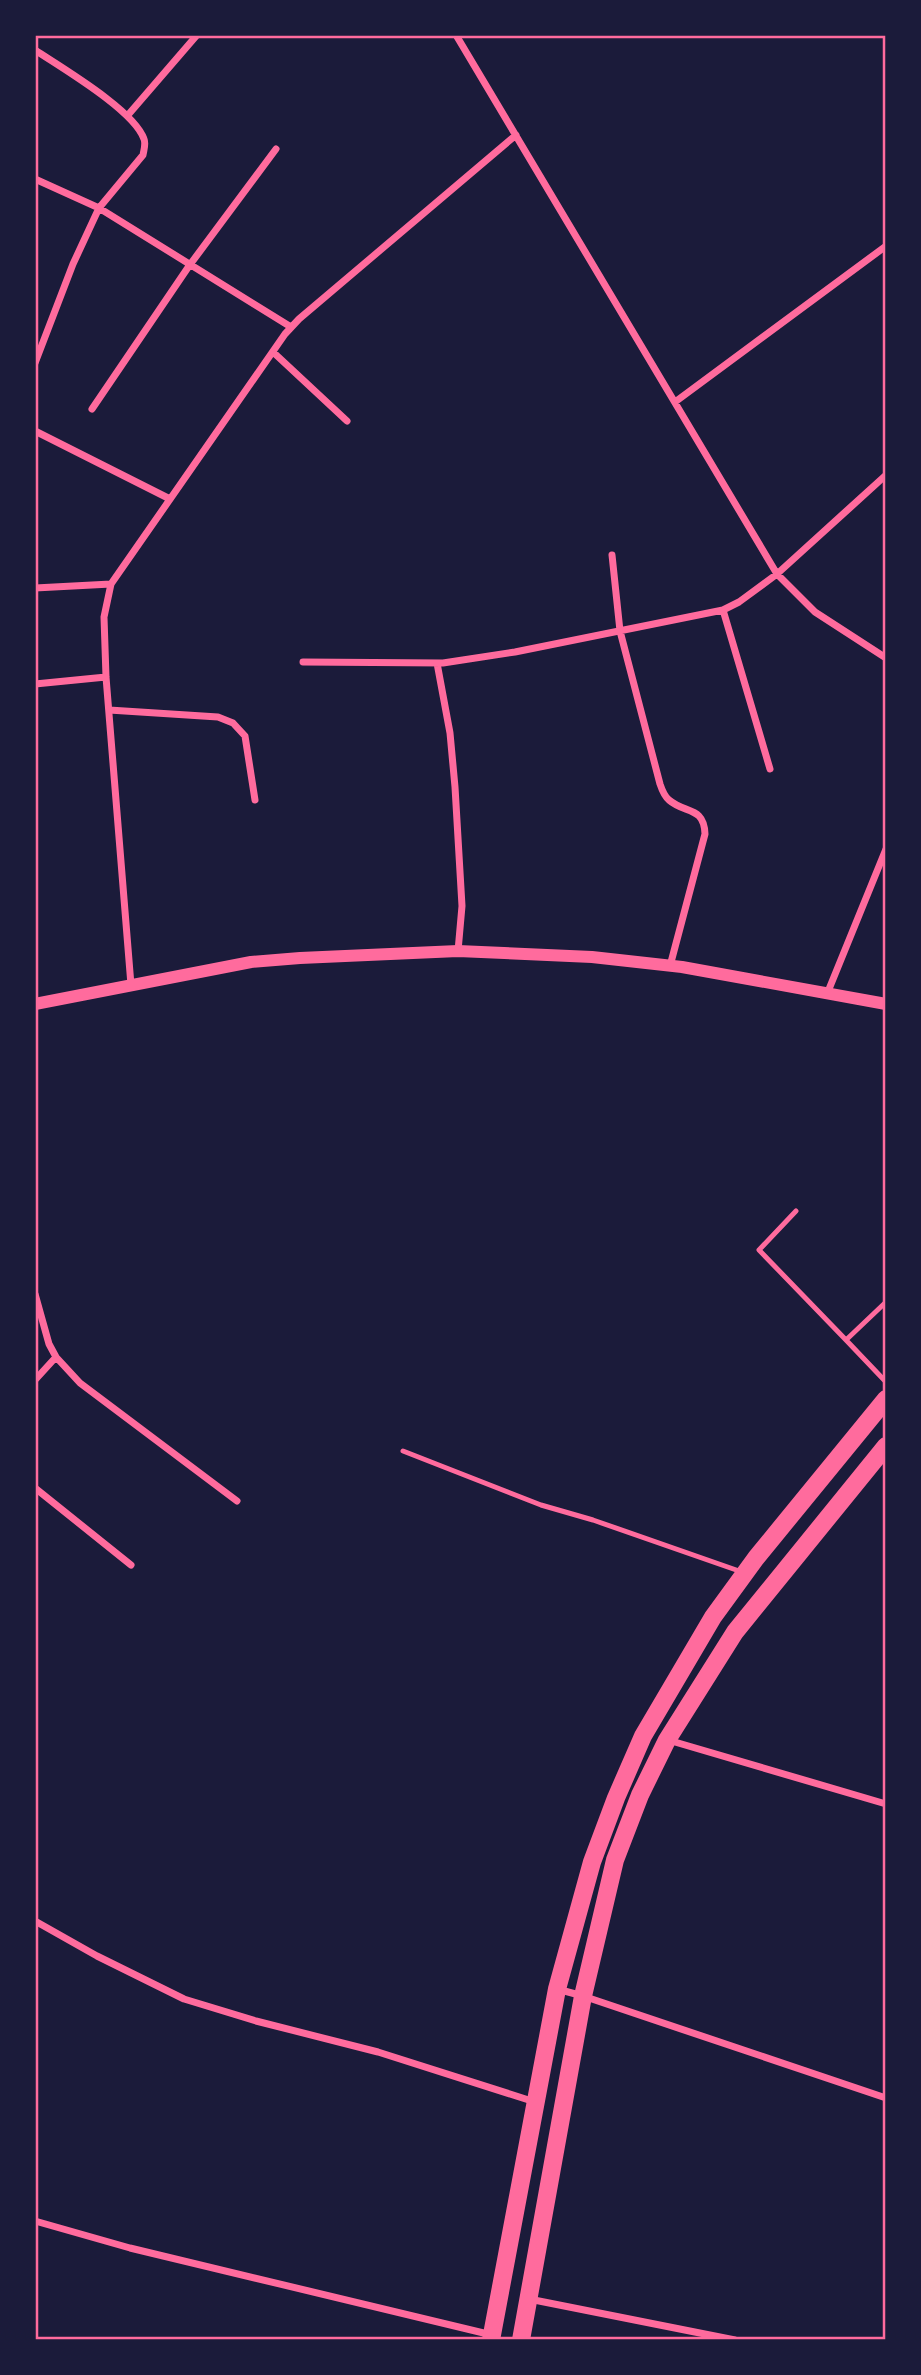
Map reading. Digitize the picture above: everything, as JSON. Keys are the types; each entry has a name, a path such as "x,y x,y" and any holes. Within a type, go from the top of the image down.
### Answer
{"main road":[{"path":"492,2338 557,1989 592,1861 643,1736 713,1618 745,1573 886,1399"},
{"path":"521,2340 583,1996 615,1860 640,1795 667,1740 735,1632 886,1446"}],"street":[{"path":"128,115 197,35"},
{"path":"456,35 777,574 815,612 886,658"},
{"path":"35,50 128,115 144,138 143,155 99,208 35,363"},
{"path":"131,985 106,677 104,617 111,584 291,327 516,135"},
{"path":"92,409 189,266 276,149"},
{"path":"35,179 99,208 291,327"},
{"path":"675,402 886,246"},
{"path":"273,352 346,421"},
{"path":"35,431 170,499"},
{"path":"303,662 438,663 515,652 723,610 739,602 777,574 886,475"},
{"path":"612,555 620,631 664,795 670,802 698,814 704,823 705,834 670,966"},
{"path":"35,588 111,584"},
{"path":"723,610 770,769"},
{"path":"438,663 454,776 462,905 458,951"},
{"path":"35,684 106,677"},
{"path":"109,710 218,717 233,723 245,736 255,800"},
{"path":"827,994 886,849"},
{"path":"35,1004 251,962 458,951 592,957 670,966 886,1004"},
{"path":"35,1294 49,1345 56,1357 80,1383 237,1501"},
{"path":"35,1380 56,1357"},
{"path":"35,1488 131,1565"},
{"path":"667,1740 886,1804"},
{"path":"35,1921 97,1956 184,1999 256,2021 378,2052 535,2102"},
{"path":"557,1989 886,2098"},
{"path":"35,2221 103,2241 492,2338"},
{"path":"528,2298 735,2340"}],"lane":[{"path":"796,1211 759,1250 886,1382"},
{"path":"846,1340 886,1302"},
{"path":"403,1451 541,1505 593,1520 745,1573"}]}
